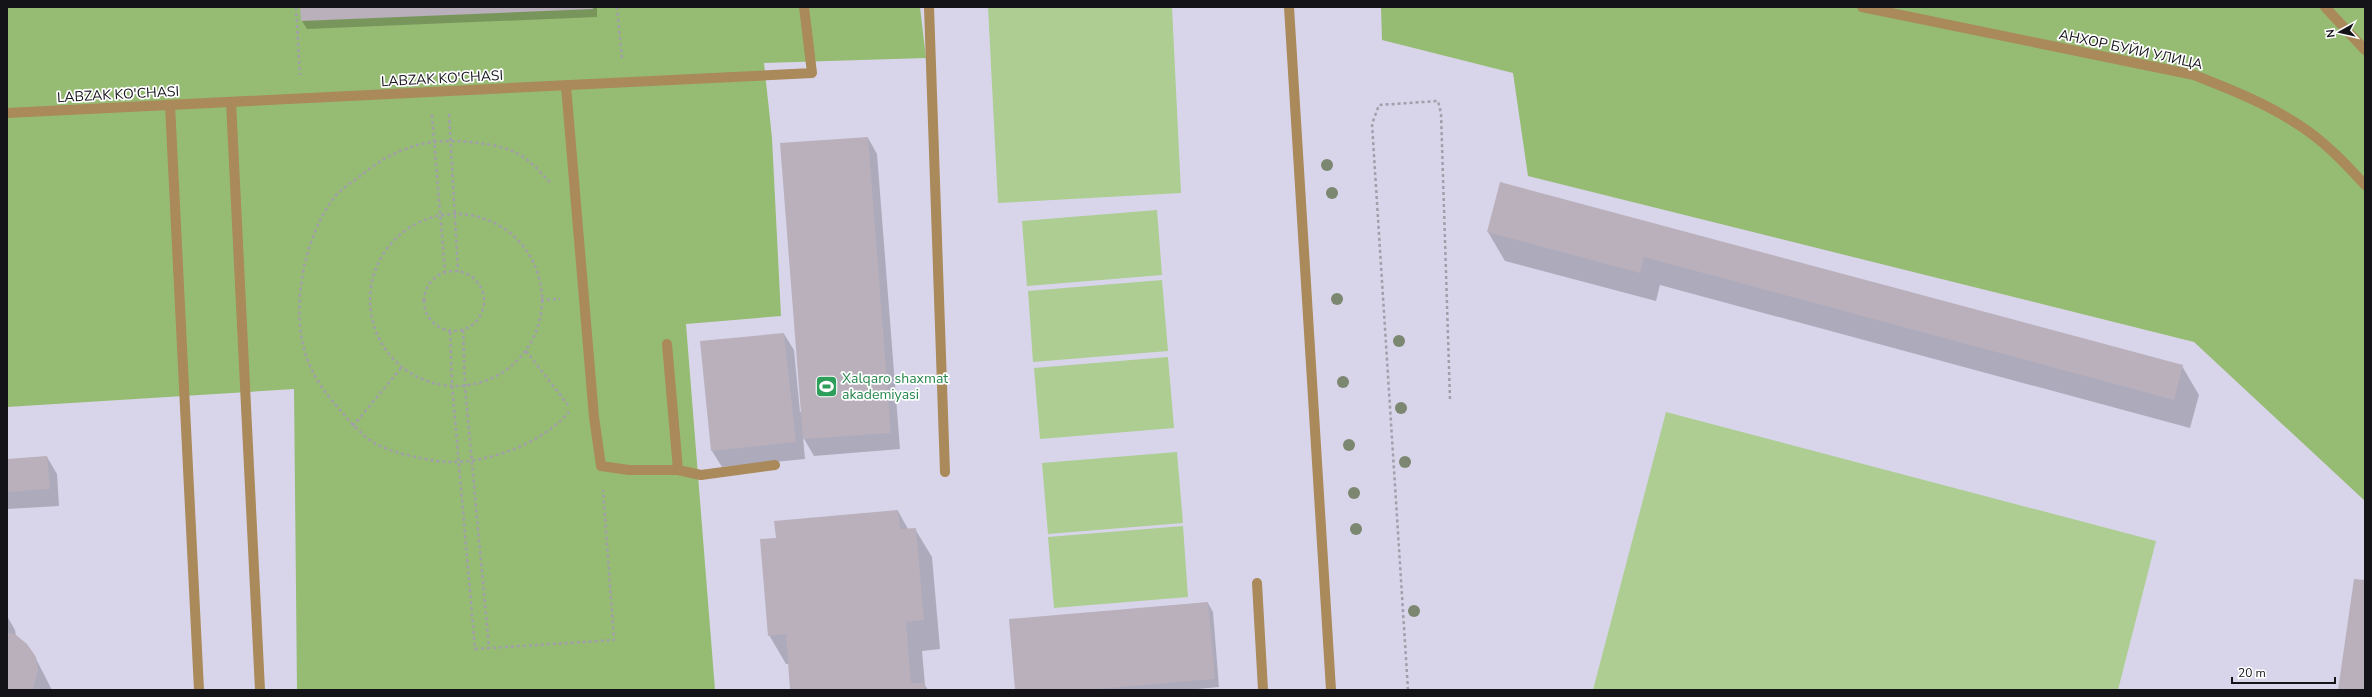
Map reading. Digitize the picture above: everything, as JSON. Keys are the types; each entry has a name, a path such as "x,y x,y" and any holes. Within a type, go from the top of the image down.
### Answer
{"street":[{"name":"LABZAK KO'CHASI","path":"7,113 812,73 804,7"},
{"path":"929,7 945,472"},
{"path":"1289,7 1331,690"},
{"name":"АНХОР БУЙИ УЛИЦА","path":"1862,7 2194,75 2243,94 2292,120 2333,151 2365,185"},
{"path":"2325,7 2365,50"},
{"path":"566,86 594,418 601,466 629,470 678,470 700,475 775,465"},
{"path":"231,102 260,690"},
{"path":"170,105 199,690"},
{"path":"667,344 678,470"},
{"path":"1257,583 1263,690"}],"path":[{"path":"296,7 301,99"},
{"path":"617,7 624,83"},
{"path":"448,92 458,271"},
{"path":"430,93 445,272"},
{"path":"1408,690 1372,124 1379,105 1438,101 1441,113 1450,400"},
{"path":"554,187 525,158 486,143 434,140 398,151 375,164 334,197 314,231 304,260 299,327 307,361 321,388 353,426 377,444 406,455 442,462 459,461 472,460 519,448 560,423 570,412"},
{"path":"456,215 476,216 499,225 526,249 541,282 540,318 526,351 499,376 465,387 429,383 401,368 387,352 377,336 370,300 377,265 398,235 429,218 456,215"},
{"path":"458,271 471,276 480,286 484,299 483,312 475,324 463,330 450,332 437,327 428,317 424,304 426,291 433,279 445,272 458,271"},
{"path":"463,330 465,387 489,648"},
{"path":"450,332 452,385 475,649 614,640 601,466"},
{"path":"526,351 567,402 570,412"},
{"path":"353,426 401,368"},
{"path":"570,412 594,418"}],"shaded area":[{"path":"7,7 2365,7 2365,690 7,690"}],"green space":[{"path":"7,7 920,7 926,58 764,63 772,138 781,316 686,324 715,690 297,690 294,389 7,407"},
{"path":"988,7 1172,7 1181,193 998,203"},
{"path":"1381,7 2365,7 2365,501 2194,342 1528,176 1513,73 1382,40"},
{"path":"1157,210 1162,275 1027,286 1022,221"},
{"path":"1162,280 1168,351 1033,362 1028,291"},
{"path":"1168,357 1174,428 1040,439 1034,368"},
{"path":"1666,412 2156,541 2118,690 1593,690"},
{"path":"1177,452 1183,523 1048,534 1042,463"},
{"path":"1183,526 1188,597 1054,608 1048,537"}],"building":[{"path":"300,7 593,7 593,9 301,21"},
{"path":"868,137 891,433 803,439 780,143"},
{"path":"1500,182 2183,365 2174,400 1644,257 1640,273 1487,232"},
{"path":"784,333 796,442 711,451 700,341"},
{"path":"47,456 50,489 7,492 7,459"},
{"path":"898,510 900,529 916,528 924,620 906,622 911,683 925,683 925,690 790,690 786,634 768,636 760,539 776,538 774,521"},
{"path":"2354,579 2365,580 2365,690 2338,690"},
{"path":"1208,602 1215,679 1085,690 1015,690 1009,619"},
{"path":"7,632 16,635 27,644 36,657 38,671 33,690 7,690"}],"place":[{"name":"Xalqaro shaxmat akademiyasi","path":"826,386"}]}
